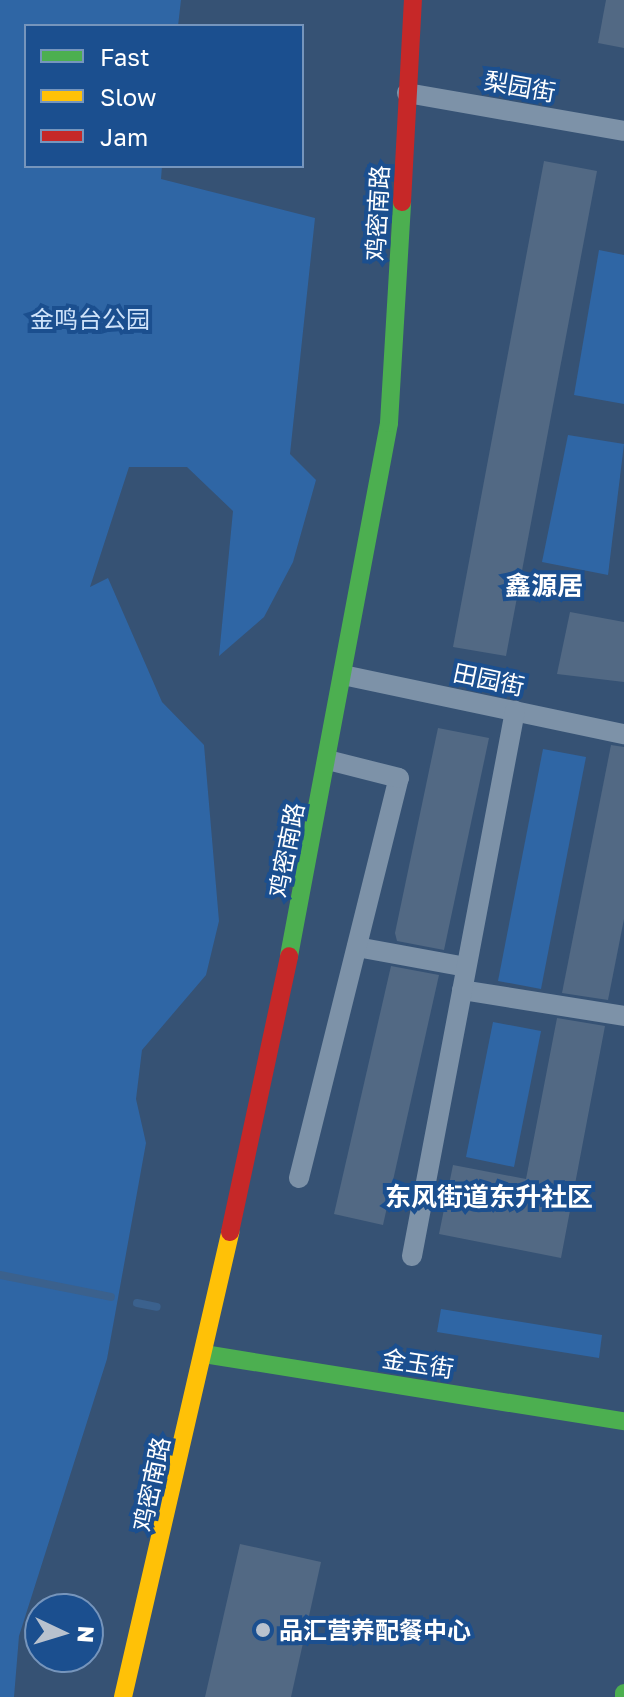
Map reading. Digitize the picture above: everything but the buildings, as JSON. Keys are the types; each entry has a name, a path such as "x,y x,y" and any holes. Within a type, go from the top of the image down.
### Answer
{"main road":[{"name":"鸡密南路","path":"123,1697 204,1354 328,760 389,423 413,0"},
{"name":"金玉街","path":"204,1354 624,1421"}],"street":[{"name":"梨园街","path":"407,93 624,131"},
{"name":"田园街","path":"343,675 624,734"},
{"path":"412,1256 515,711"},
{"path":"299,1178 399,778 328,760"},
{"path":"357,947 466,967"},
{"path":"462,990 624,1016"}],"green space":[{"name":"金鸣台公园","path":"0,0 181,0 178,24 24,24 24,168 162,168 161,179 315,218 290,454 316,480 293,562 264,617 219,656 233,511 187,467 129,467 90,587 108,578 162,702 204,745 219,921 206,975 142,1050 136,1099 146,1143 107,1359 33,1593 24,1593 24,1620 19,1636 14,1697 0,1697"},
{"path":"599,250 624,255 624,404 574,395"},
{"path":"568,435 624,444 608,575 542,562"},
{"path":"543,749 586,757 541,989 498,981"},
{"path":"493,1022 541,1031 514,1167 466,1157"},
{"path":"441,1309 602,1335 599,1358 437,1332"}],"waterway":[{"path":"0,1275 111,1297"},
{"path":"137,1303 157,1307"}],"traffic: fast":[{"path":"289,956 389,423 402,202"},
{"path":"204,1354 624,1421"}],"traffic: slow":[{"path":"123,1697 230,1232"}],"traffic: jam":[{"path":"402,202 413,0"},
{"path":"230,1232 289,956"}],"place":[{"name":"品汇营养配餐中心","path":"263,1630"}],"district":[{"name":"鑫源居","path":"544,586"},
{"name":"东风街道东升社区","path":"489,1197"}]}
